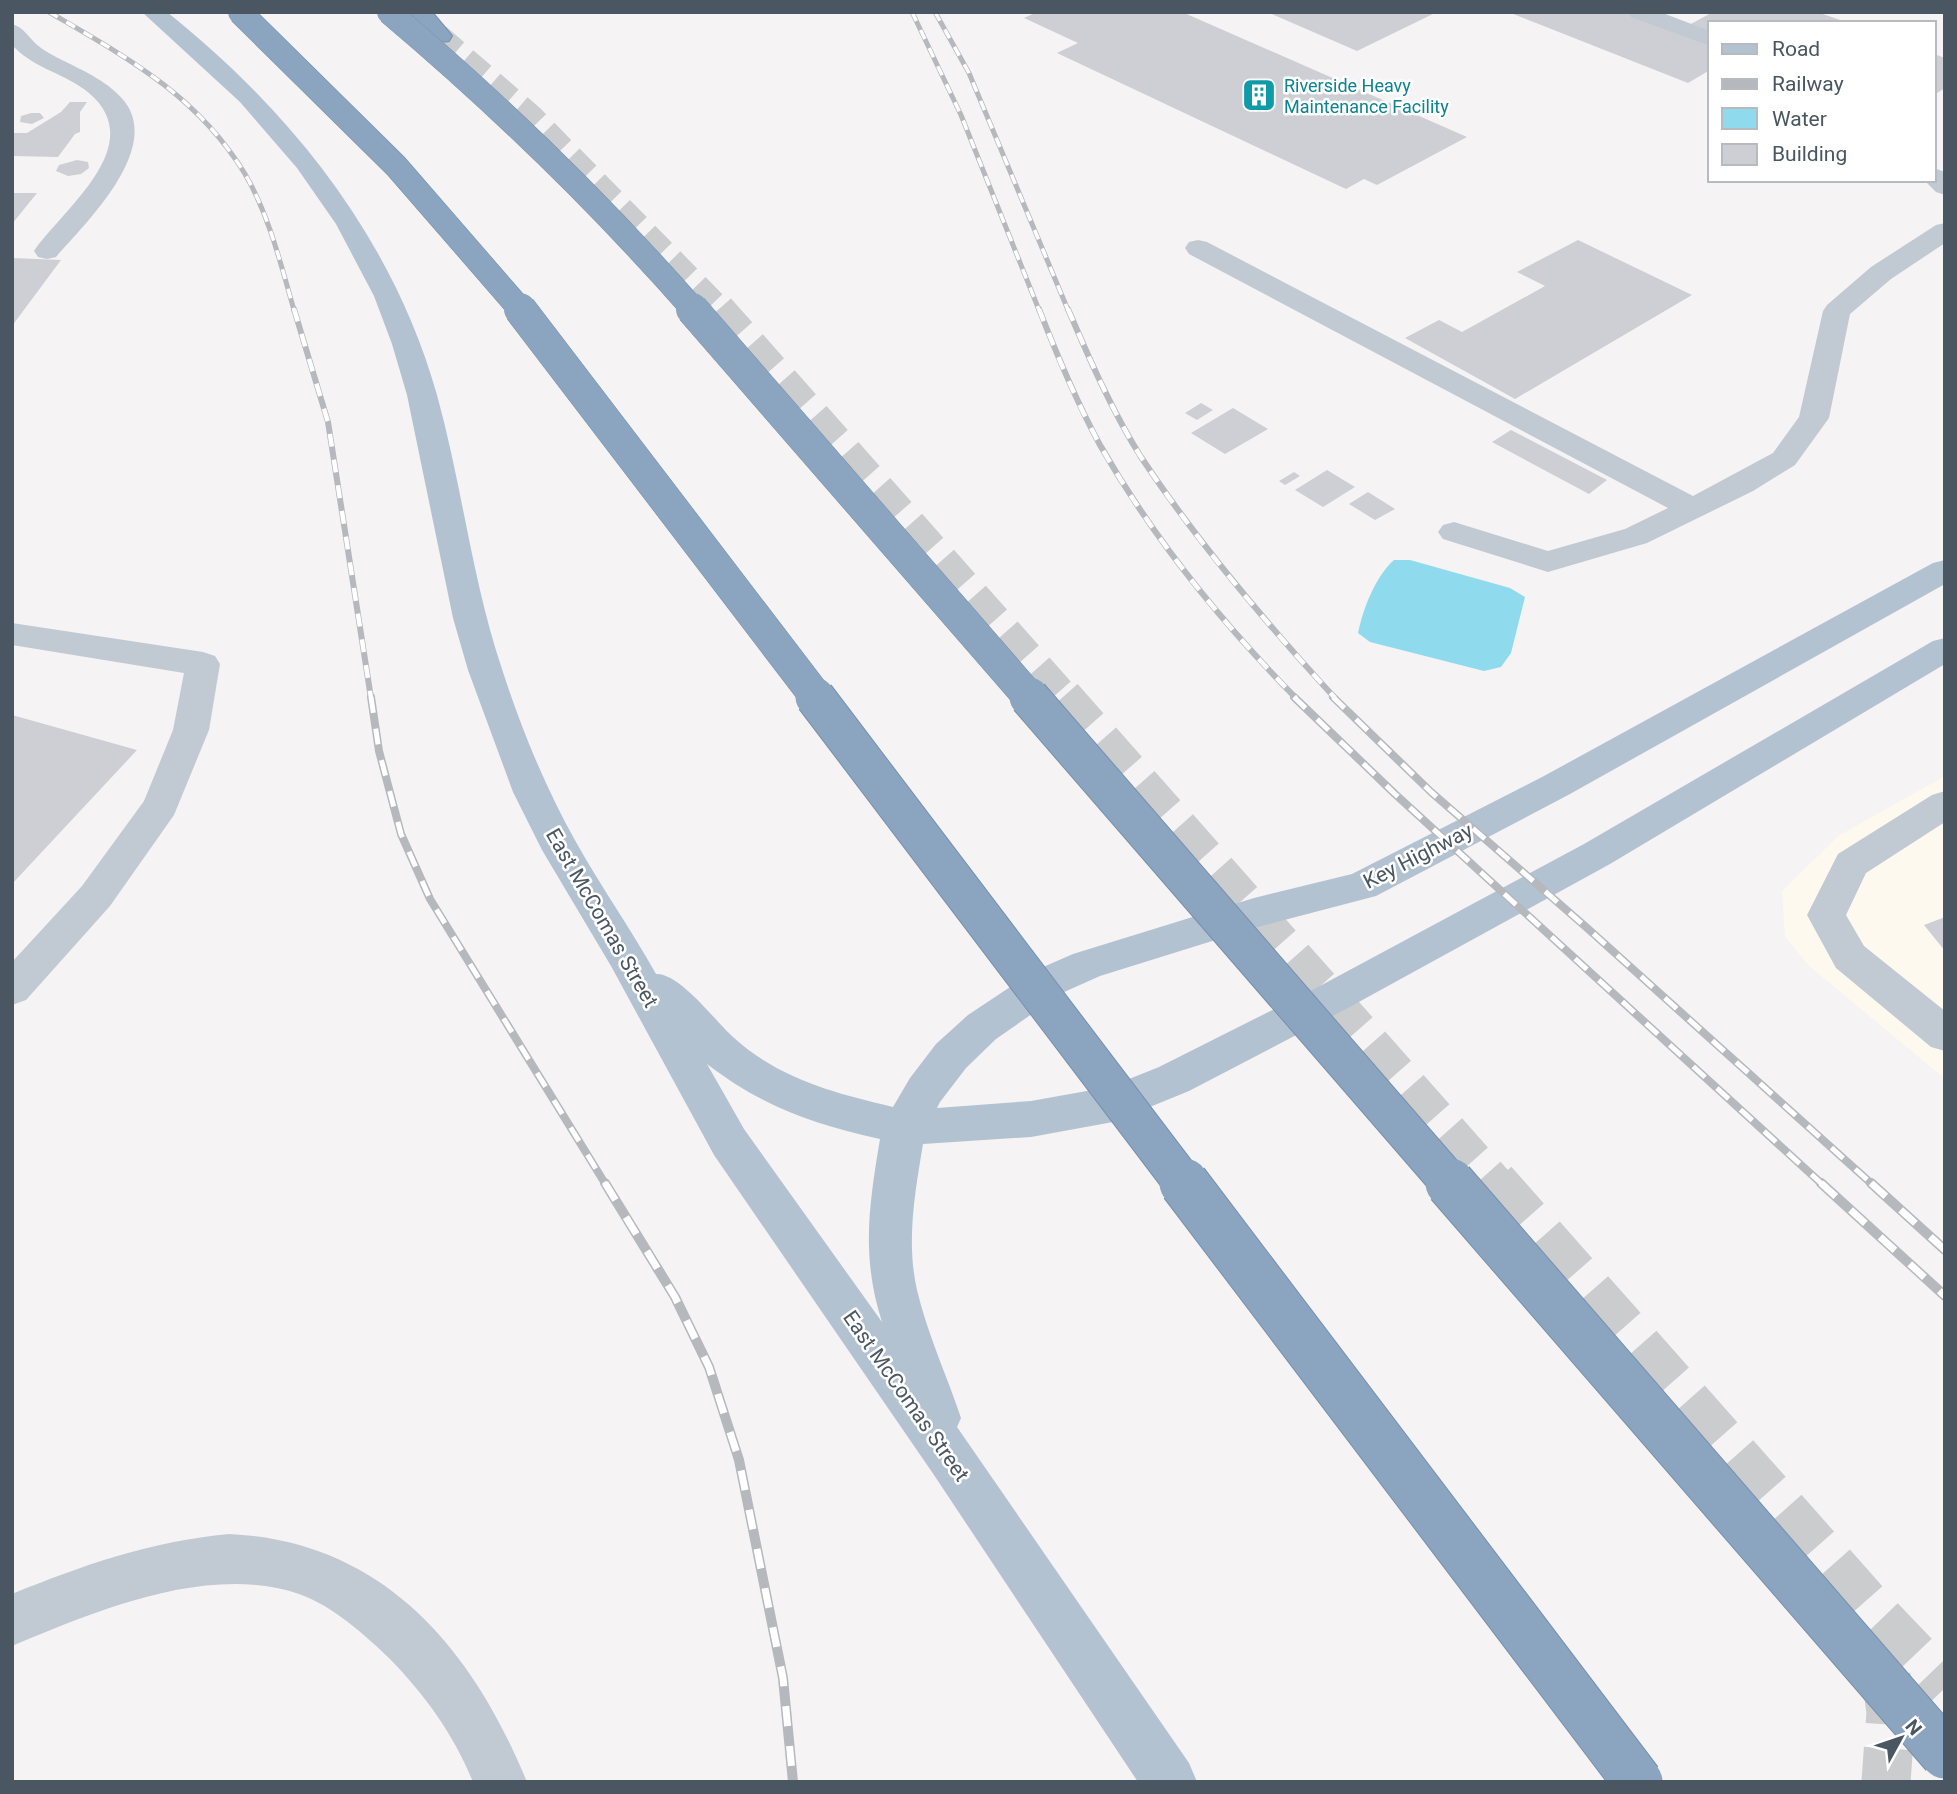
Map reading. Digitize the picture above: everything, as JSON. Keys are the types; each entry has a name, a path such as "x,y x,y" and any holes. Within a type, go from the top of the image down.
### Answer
{"highway":[{"path":"240,12 383,150 502,284 665,494 1638,1782"},
{"path":"389,12 515,123 645,254 1945,1754"},
{"path":"420,12 441,36"}],"main road":[{"name":"East McComas Street","path":"152,12 215,65 281,132 336,204 369,256 393,308 422,395 470,618 507,733 531,792 561,850 625,955 729,1142 951,1459 1170,1782"},
{"name":"Key Highway","path":"951,1459 894,1289 890,1249 891,1205 904,1127 925,1090 951,1056 982,1027 1048,982 1087,965 1254,913 1362,886 1557,785 1945,570"},
{"path":"625,955 719,1050 754,1077 821,1108 904,1127 1031,1119 1113,1104 1144,1093 1332,998 1597,854 1945,649"}],"lane":[{"path":"1639,12 1708,38"},
{"path":"12,31 33,52 98,88 120,113 125,139 107,179 47,251"},
{"path":"12,68 33,52"},
{"path":"1454,532 1548,562 1636,536 1742,484 1784,459 1814,418 1837,311 1881,274 1945,231"},
{"path":"1198,248 1692,509"},
{"path":"12,634 202,664 191,730 161,806 96,896 12,989"},
{"path":"1945,804 1851,864 1826,915 1850,957 1945,1035"},
{"path":"12,1620 98,1586 154,1569 211,1561 250,1561 297,1568 340,1586 385,1619 421,1652 455,1694 482,1738 500,1782"}],"shaded area":[{"path":"1945,776 1945,1079 1809,966 1785,937 1782,891 1838,836"}],"water":[{"path":"1394,560 1410,560 1510,588 1525,597 1511,653 1501,667 1484,671 1370,642 1358,633 1371,594 1381,575"}],"building":[{"name":"Riverside Heavy Maintenance Facility","path":"1037,12 1182,12 1467,137 1377,185 1364,179 1346,189 1057,53 1078,43 1024,18"},
{"path":"1267,12 1437,12 1357,51"},
{"path":"1508,12 1630,12 1708,41 1708,71 1688,83"},
{"path":"1713,12 1817,12 1843,21 1708,21 1708,32 1689,25"},
{"path":"1936,55 1945,58 1945,88 1936,94"},
{"path":"70,102 87,102 80,112 80,132 75,134 58,157 12,156 12,133 27,133 61,112"},
{"path":"40,113 44,118 32,124 20,122 21,116"},
{"path":"77,160 88,162 89,168 81,174 68,176 56,171 59,165"},
{"path":"12,193 37,193 12,224"},
{"path":"1578,240 1692,295 1515,399 1405,338 1439,320 1462,332 1545,286 1517,272"},
{"path":"12,258 61,260 12,326"},
{"path":"1201,403 1213,410 1197,420 1185,413"},
{"path":"1233,408 1268,429 1225,454 1191,433"},
{"path":"1511,430 1607,480 1589,494 1492,442"},
{"path":"1327,470 1355,487 1323,507 1295,490"},
{"path":"1294,472 1300,476 1285,485 1279,481"},
{"path":"1368,492 1395,509 1375,520 1349,504"},
{"path":"12,715 137,750 12,884"},
{"path":"1945,917 1945,951 1924,925"}],"tunnel":[{"path":"411,12 532,117 721,310"},
{"path":"719,309 1064,698"},
{"path":"1063,697 1495,1185"},
{"path":"1493,1183 1876,1616 1945,1688"},
{"path":"1886,1676 1891,1712 1886,1782"}],"railway":[{"path":"49,12 158,80 205,122 226,146 245,174 261,206 274,240 294,310"},
{"path":"912,12 961,115 1039,310"},
{"path":"935,12 969,73 1068,310"},
{"path":"294,309 328,422 371,698"},
{"path":"1039,309 1091,428 1142,513 1215,609 1296,698"},
{"path":"1068,309 1120,421 1141,457 1233,581 1335,698"},
{"path":"371,697 379,751 401,834 430,899 606,1185"},
{"path":"1294,697 1395,794 1823,1185"},
{"path":"1333,697 1431,792 1586,927 1873,1185"},
{"path":"605,1183 675,1297 709,1367 739,1460 783,1678 793,1782"},
{"path":"1821,1183 1945,1296"},
{"path":"1871,1183 1945,1250"}],"place":[{"name":"Riverside Heavy Maintenance Facility","path":"1259,95"}]}
